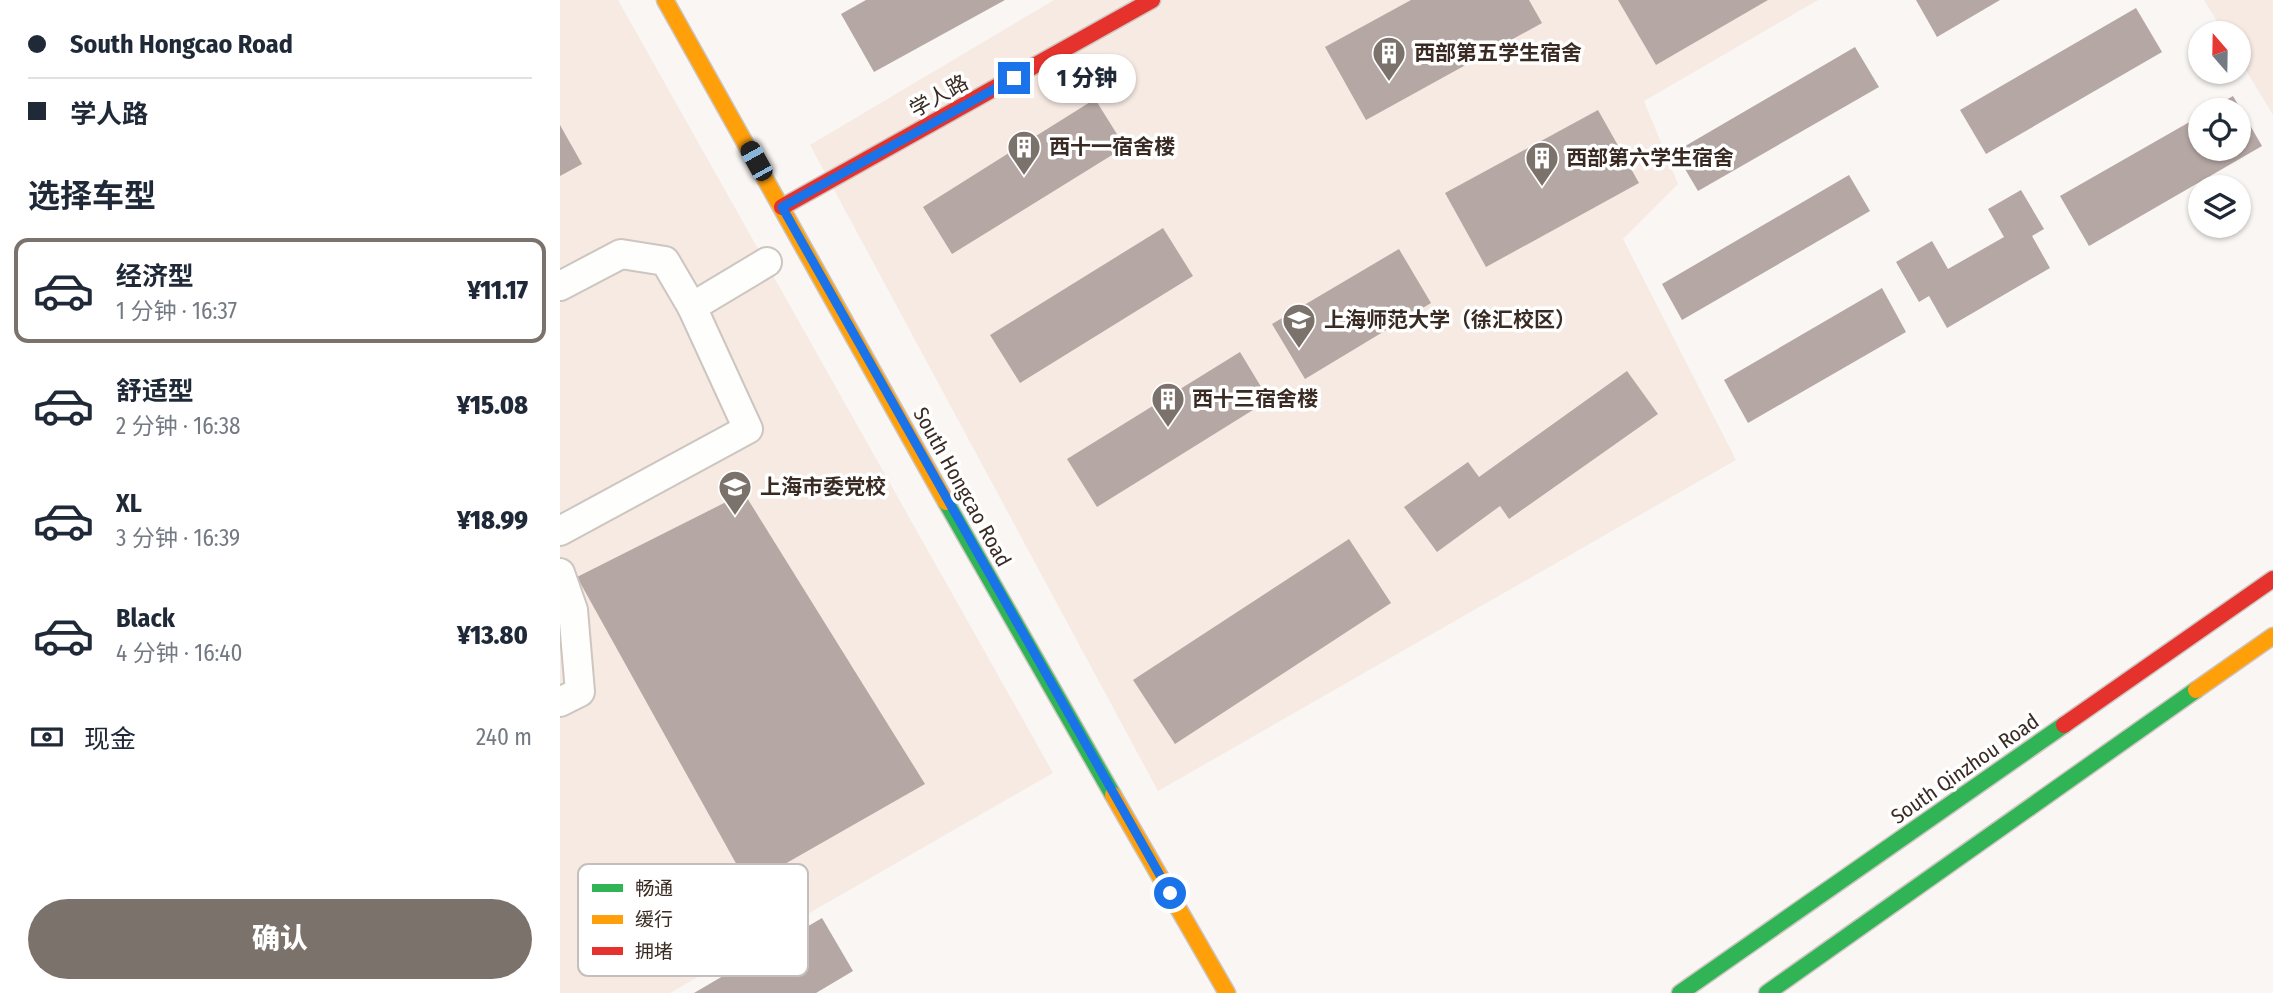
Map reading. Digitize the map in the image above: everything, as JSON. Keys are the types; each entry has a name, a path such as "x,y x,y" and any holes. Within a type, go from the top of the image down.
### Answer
{"street":[{"name":"South Hongcao Road","path":"665,0 1026,644 1227,993"},
{"name":"学人路","path":"782,207 1152,0"},
{"path":"560,286 621,254 665,261 692,307 748,429 560,531"},
{"path":"692,307 767,262"},
{"path":"560,573 573,610 580,692 560,702"},
{"name":"South Qinzhou Road","path":"1681,993 2273,579"},
{"path":"1767,993 2273,636"}],"shaded area":[{"name":"上海市委党校","path":"560,0 618,0 1053,773 808,914 808,864 578,864 578,976 700,976 670,993 560,993"},
{"name":"上海师范大学（徐汇校区）","path":"1054,0 1818,0 1644,101 1678,184 1623,239 1736,460 1158,791 810,145"},
{"path":"2204,0 2273,0 2273,115 2251,79 2251,21 2217,21"}],"building":[{"path":"866,0 1005,0 874,72 841,14"},
{"name":"西部第五学生宿舍","path":"1411,0 1529,0 1542,23 1366,120 1325,47"},
{"path":"1618,0 1768,0 1656,65"},
{"path":"1916,0 2000,0 1937,37"},
{"path":"2136,8 2162,52 1986,154 1960,110"},
{"path":"1855,47 1879,87 1698,191 1675,152"},
{"name":"西十一宿舍楼","path":"1095,99 1125,147 952,254 923,207"},
{"name":"西部第六学生宿舍","path":"1598,110 1639,183 1486,267 1445,193"},
{"path":"2188,123 2188,161 2236,161 2212,175 2188,175 2188,189 2089,246 2060,196"},
{"path":"560,125 582,164 560,176"},
{"path":"2251,127 2262,146 2251,152"},
{"path":"1849,175 1870,211 1682,320 1662,284"},
{"path":"2021,190 2044,229 2032,236 2050,268 1947,328 1929,296 1919,302 1896,262 1932,241 1948,269 2004,237 1988,209"},
{"path":"1163,228 1193,276 1020,383 990,335"},
{"path":"1399,249 1431,303 1305,379 1272,324"},
{"path":"1882,288 1906,332 1748,423 1724,380"},
{"name":"西十三宿舍楼","path":"1240,352 1269,400 1097,507 1067,459"},
{"path":"1627,371 1658,414 1509,519 1500,506 1437,552 1404,507 1468,462 1479,477"},
{"path":"744,493 925,784 785,864 736,864 577,577"},
{"path":"1349,539 1391,603 1175,744 1133,680"},
{"path":"822,918 853,971 816,993 694,993 723,976 808,976 808,926"}],"traffic: fast":[{"path":"946,502 1113,795"},
{"path":"1767,993 2196,690"},
{"path":"1680,993 2064,725"}],"traffic: slow":[{"path":"665,0 946,502"},
{"path":"2196,690 2273,636"},
{"path":"1113,795 1227,993"}],"traffic: jam":[{"path":"782,207 1152,0"},
{"path":"2064,725 2273,579"}],"place":[{"name":"西部第五学生宿舍","path":"1389,83"},
{"name":"西十一宿舍楼","path":"1024,177"},
{"name":"西部第六学生宿舍","path":"1542,188"},
{"name":"上海师范大学（徐汇校区）","path":"1299,350"},
{"name":"西十三宿舍楼","path":"1168,429"},
{"name":"上海市委党校","path":"735,517"}],"route":[{"path":"1014,78 782,207 1026,644 1170,893"}]}
